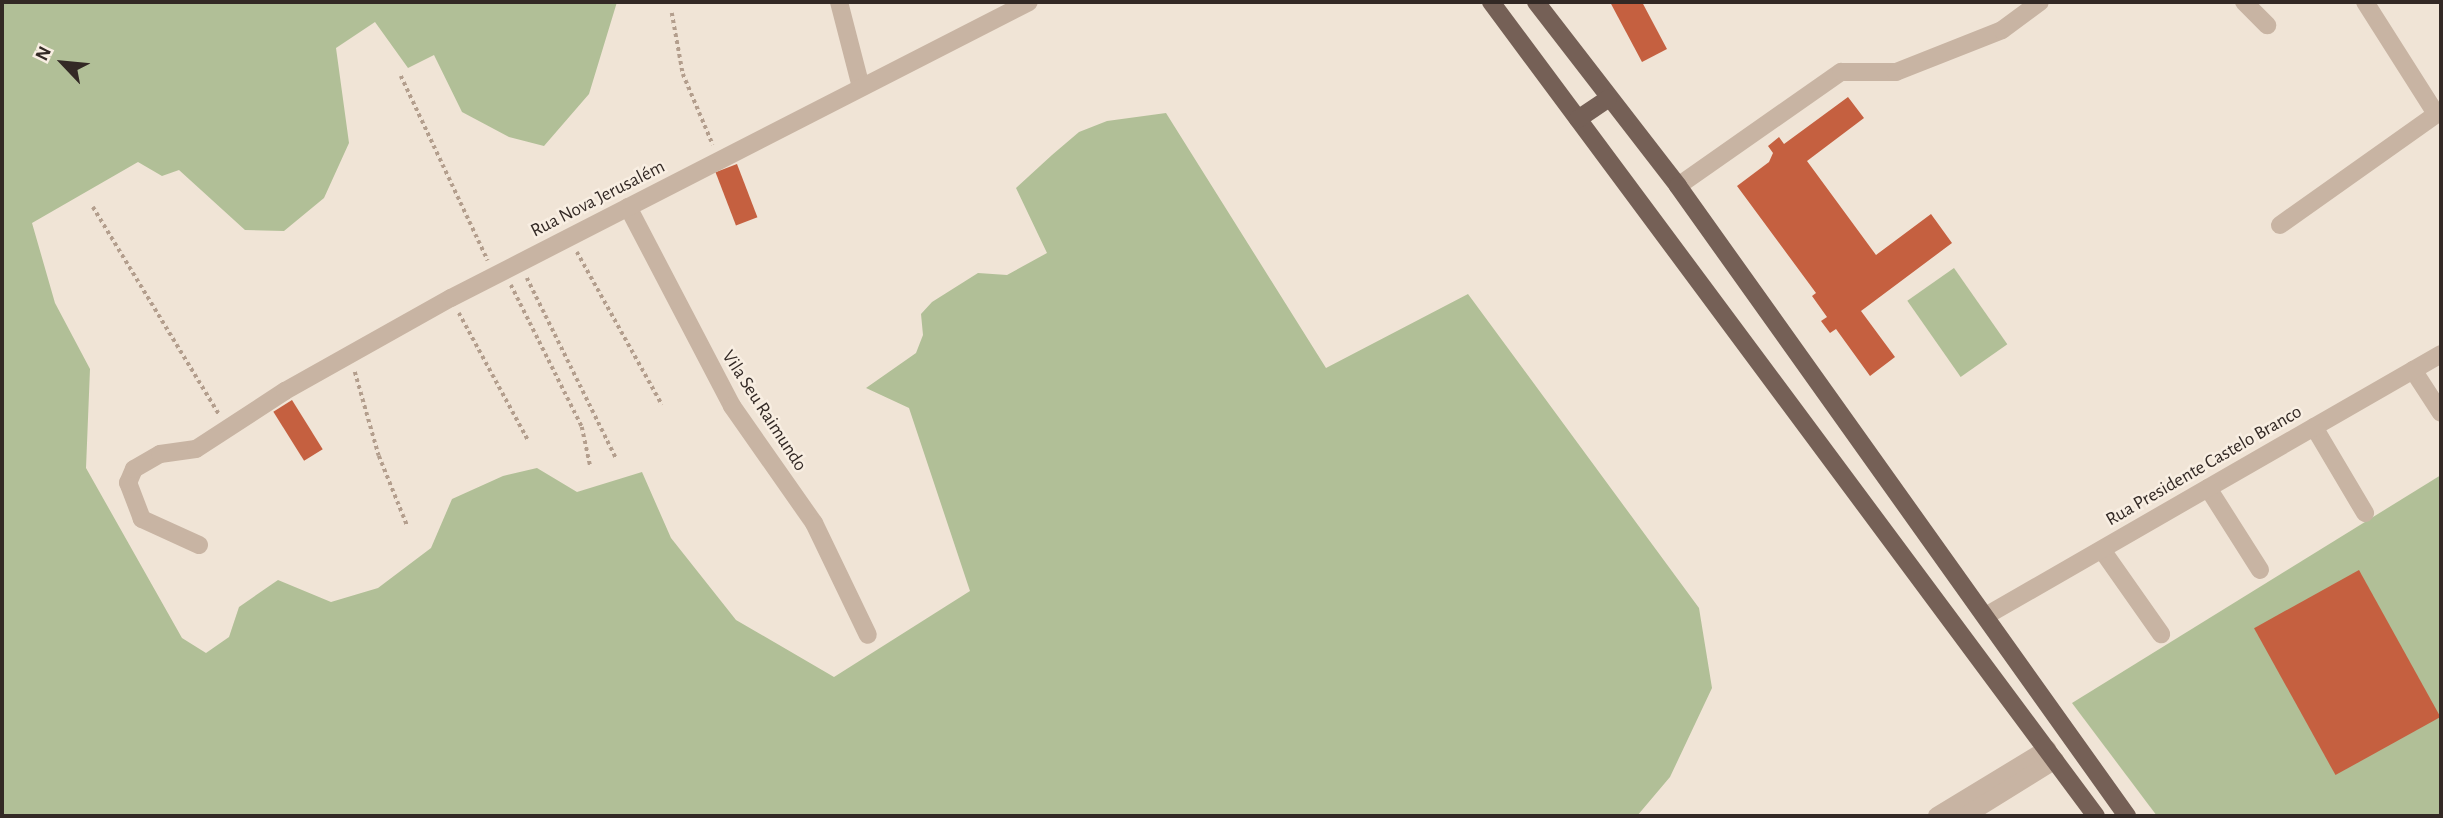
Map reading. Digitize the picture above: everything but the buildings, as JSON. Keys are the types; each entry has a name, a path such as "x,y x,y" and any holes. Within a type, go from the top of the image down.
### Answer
{"main road":[{"path":"1491,2 2096,816"},
{"path":"1536,2 1608,99 1678,186 1989,614 2127,816"},
{"path":"1578,118 1608,99"}],"street":[{"path":"839,2 861,88"},
{"name":"Rua Nova Jerusalém","path":"199,545 151,527 128,484 134,469 160,454 196,449 350,353 451,298 1029,2"},
{"path":"1678,186 1841,72 1896,72 2002,30 2040,2"},
{"path":"2244,2 2267,25"},
{"path":"2280,225 2439,113 2365,2"},
{"name":"Vila Seu Raimundo","path":"628,207 732,406 814,523 867,635"},
{"name":"Rua Presidente Castelo Branco","path":"1989,614 2441,354"},
{"path":"2413,370 2441,413"},
{"path":"2314,427 2365,513"},
{"path":"2208,488 2260,570"},
{"path":"2102,550 2161,634"},
{"path":"1937,816 2051,755"},
{"path":"1965,816 2051,755"}],"path":[{"path":"672,13 683,74 718,161"},
{"path":"401,76 506,270 616,458"},
{"path":"93,207 228,429"},
{"path":"569,238 662,405"},
{"path":"506,270 582,427 590,465"},
{"path":"451,298 528,440"},
{"path":"350,353 379,456 407,525"}],"green space":[{"path":"2,2 617,2 589,94 544,146 509,137 462,112 434,55 408,68 375,22 336,48 349,143 324,198 284,231 245,230 179,170 162,176 138,162 32,223 55,303 90,369 86,468 182,638 206,653 229,637 239,607 278,580 331,602 378,588 431,548 452,499 503,476 537,468 577,492 642,472 671,538 736,620 834,677 970,591 909,408 866,388 916,353 923,335 921,314 932,302 978,273 1007,275 1047,253 1016,188 1052,155 1079,132 1107,121 1166,113 1326,368 1468,294 1699,608 1712,688 1670,777 1637,816 2,816"},
{"path":"1954,268 2007,344 1961,377 1907,301"},
{"path":"2441,475 2441,816 2157,816 2072,703"}]}
